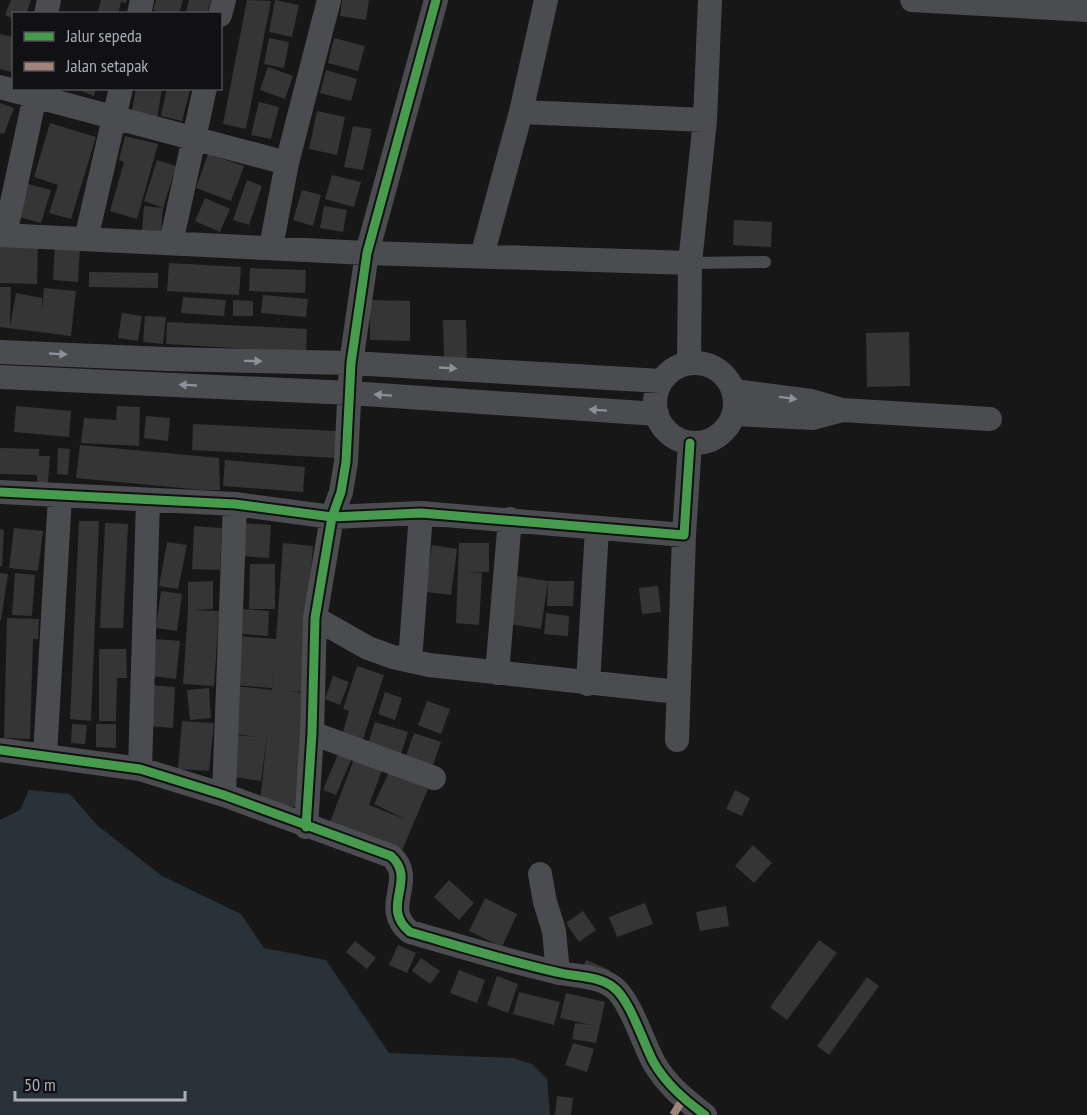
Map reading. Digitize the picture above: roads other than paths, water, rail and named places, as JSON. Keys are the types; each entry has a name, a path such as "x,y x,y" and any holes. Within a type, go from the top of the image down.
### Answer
{"street":[{"path":"271,247 287,164 329,0"},
{"path":"306,826 312,733 315,618 332,517 341,492 346,462 351,363 367,253 436,0"},
{"path":"482,256 521,112 546,0"},
{"path":"689,363 690,263 705,120 710,0"},
{"path":"912,0 1087,10"},
{"path":"86,239 121,90"},
{"path":"171,243 205,90"},
{"path":"287,164 29,93 3,235 367,253 690,263"},
{"path":"521,112 705,120"},
{"path":"0,352 351,363 661,381"},
{"path":"689,363 701,363 722,372 734,403 729,424 722,433 701,443 679,440 662,425 657,414 655,403 661,381 678,366 689,363"},
{"path":"0,376 350,393 657,414"},
{"path":"734,403 811,400 842,410 990,419"},
{"path":"677,740 684,535 690,443"},
{"path":"0,492 235,504 332,517 421,513 684,535"},
{"path":"45,755 60,496"},
{"path":"140,769 148,500"},
{"path":"224,795 235,504"},
{"path":"410,661 421,513"},
{"path":"497,673 510,519"},
{"path":"588,684 597,528"},
{"path":"315,618 368,648 410,661 588,684 678,692"},
{"path":"312,733 434,778"},
{"path":"0,750 140,769 224,795 391,856 399,863 402,872 396,914 401,925 410,932 558,973 598,980 614,987 626,1003 678,1107 705,1115"},
{"path":"540,874 545,902 554,931 558,973"}],"lane":[{"path":"690,263 765,262"}]}
